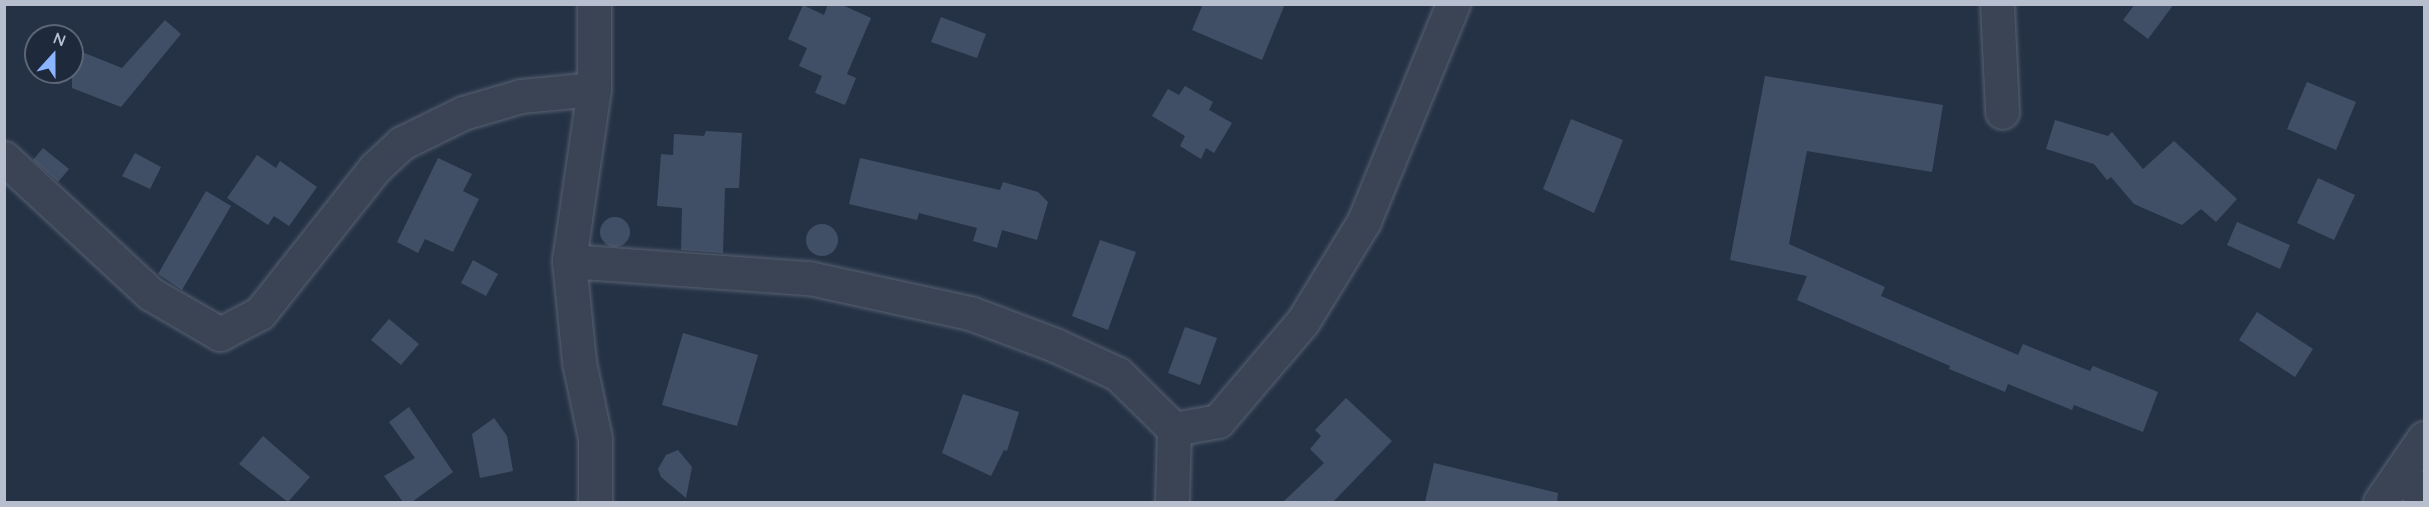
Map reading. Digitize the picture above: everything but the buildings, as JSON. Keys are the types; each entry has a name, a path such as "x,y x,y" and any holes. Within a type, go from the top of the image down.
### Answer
{"street":[{"path":"594,4 594,89 569,261 579,362 595,438 595,502"},
{"path":"1174,429 1218,421 1303,321 1364,221 1453,4"},
{"path":"1998,4 2002,112"},
{"path":"4,158 151,294 220,334 260,313 361,184 402,143 463,113 521,96 594,89"},
{"path":"569,261 809,278 970,313 1118,374 1174,429 1172,502"},
{"path":"2380,502 2424,438"},
{"path":"2402,472 2424,498"}]}
